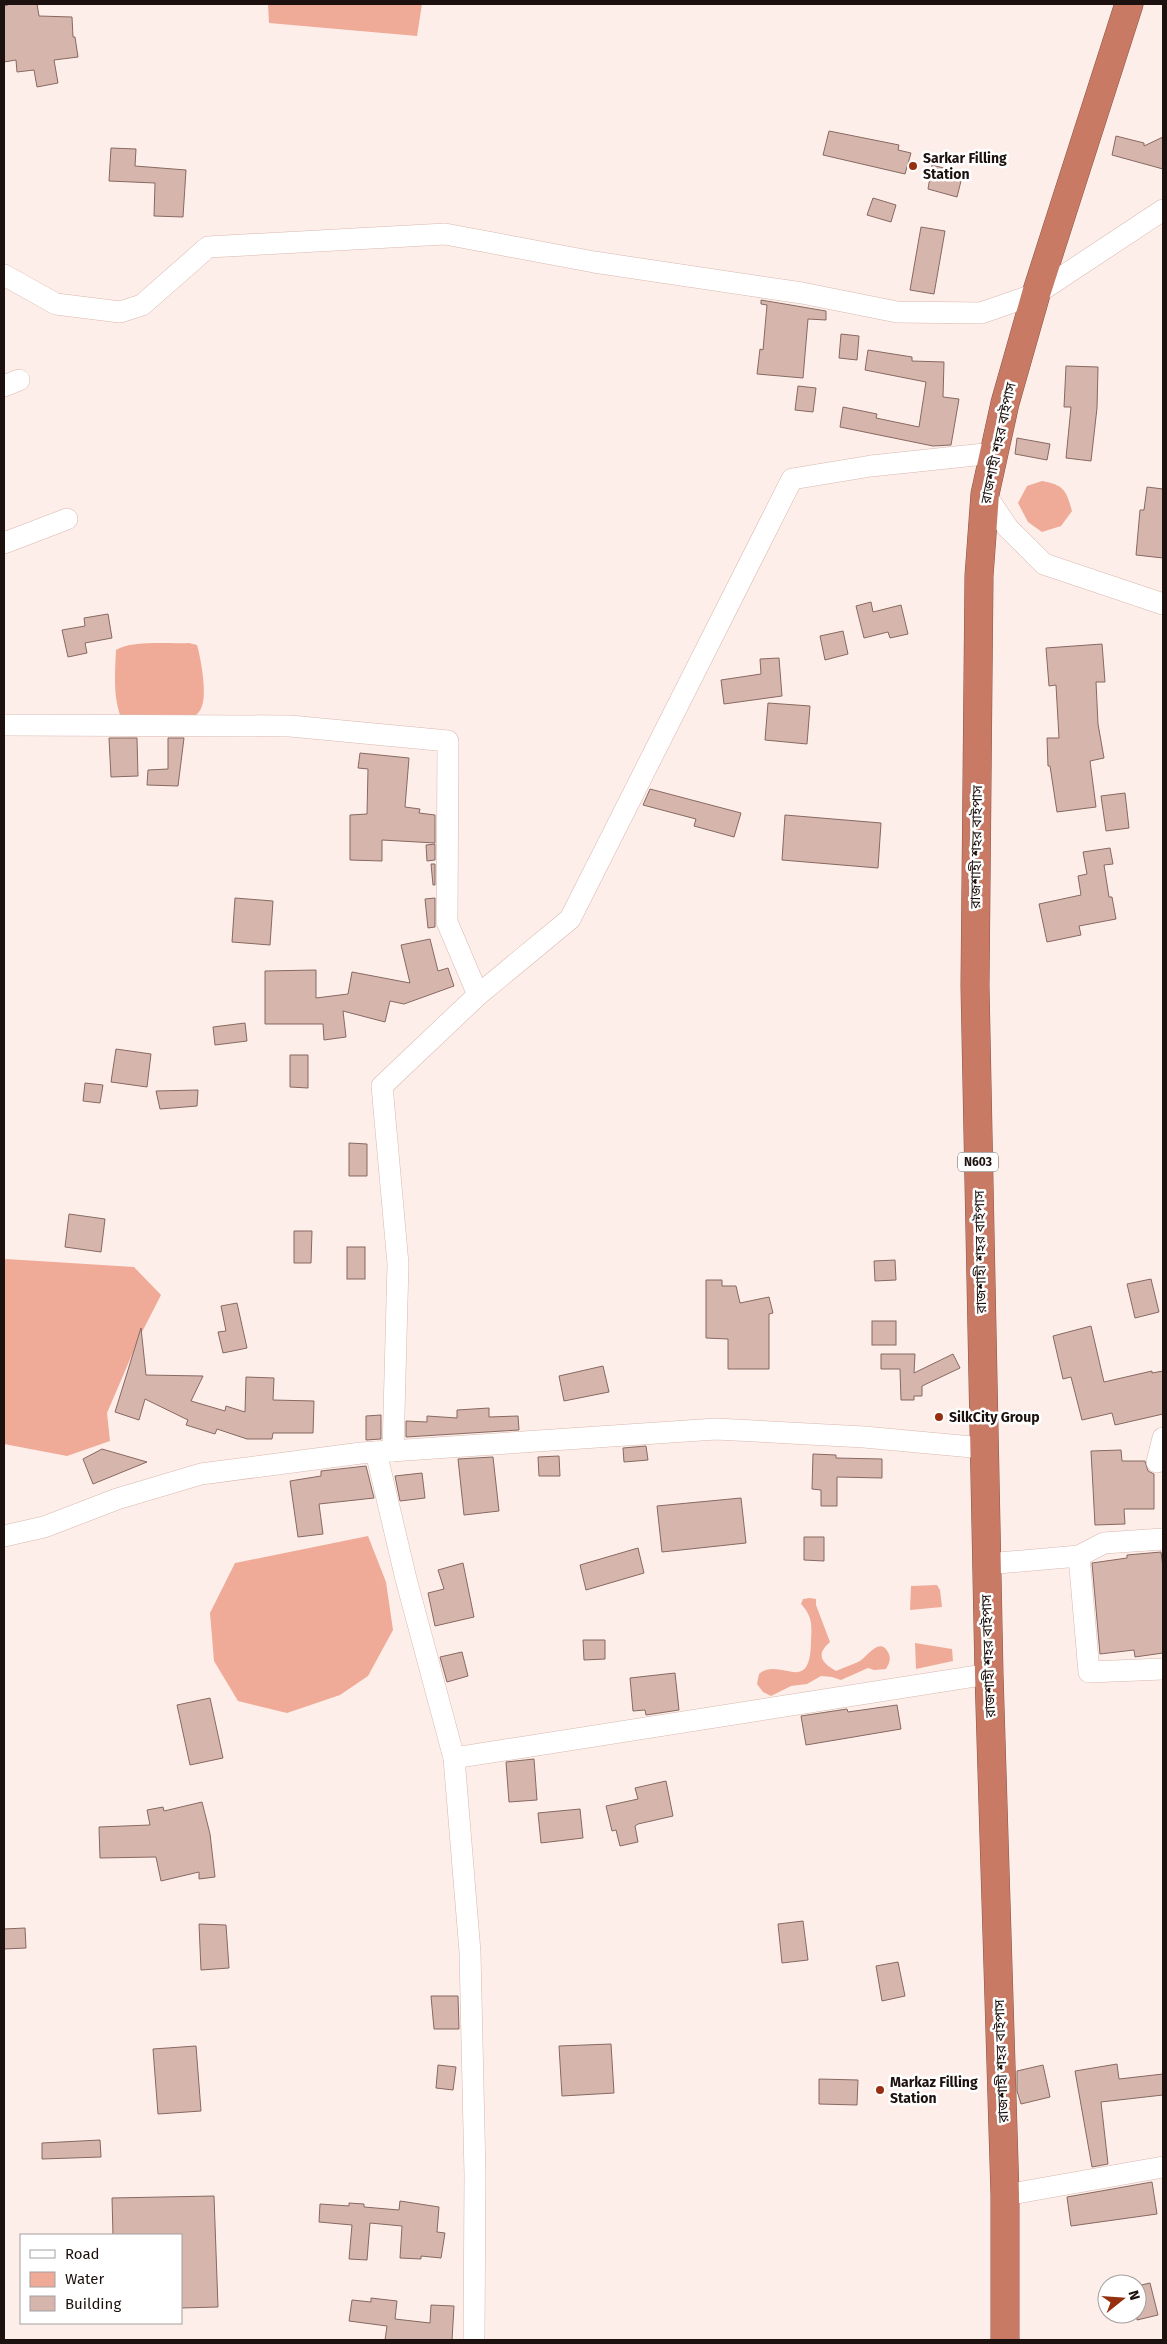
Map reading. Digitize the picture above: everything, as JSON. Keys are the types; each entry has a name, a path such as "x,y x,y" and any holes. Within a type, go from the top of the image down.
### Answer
{"highway":[{"name":"রাজশাহী শহর বাইপাস","path":"1004,2340 1005,2195 983,1448 975,986 979,576 985,494 1005,404 1036,294 1129,4"}],"street":[{"path":"4,275 56,304 120,312 142,305 208,247 445,234 594,262 802,293 897,312 981,312 1036,294 1163,210"},
{"path":"474,2340 475,2176 470,1952 454,1758 406,1579 385,1452 398,1264 382,1086 478,995 570,919 792,479 871,466 994,453"},
{"path":"985,494 1008,528 1044,564 1163,604"},
{"path":"4,543 67,519"},
{"path":"4,725 290,726 448,741 447,922 478,995"},
{"path":"4,1536 44,1527 117,1499 201,1474 385,1452 716,1429 864,1437 983,1448"},
{"path":"1157,1462 1163,1438"},
{"path":"986,1564 1079,1556 1104,1543 1163,1539"},
{"path":"1079,1556 1089,1672 1163,1669"},
{"path":"454,1758 989,1674"},
{"path":"1005,2195 1163,2167"}],"water":[{"path":"268,4 422,4 417,36 269,23"},
{"path":"1042,481 1055,484 1066,493 1072,511 1061,526 1042,532 1028,522 1018,503 1027,486"},
{"path":"151,643 189,643 197,645 203,676 203,700 201,708 196,715 192,719 120,715 115,691 116,650 131,645"},
{"path":"4,1260 134,1267 161,1295 140,1336 107,1413 110,1441 67,1456 4,1444"},
{"path":"368,1536 386,1582 393,1630 368,1676 340,1695 287,1713 238,1701 214,1661 210,1613 235,1563"},
{"path":"937,1585 940,1590 942,1607 910,1610 911,1586"},
{"path":"803,1599 816,1599 816,1605 830,1642 825,1647 822,1655 827,1665 836,1671 862,1660 874,1649 882,1646 889,1654 889,1664 886,1669 874,1670 868,1668 841,1680 821,1676 807,1684 791,1686 771,1696 763,1692 757,1684 759,1674 767,1670 776,1669 800,1672 806,1667 810,1657 811,1625 809,1616 801,1604"},
{"path":"915,1643 952,1649 953,1661 916,1669"}],"building":[{"path":"8,4 37,4 39,16 72,17 73,37 75,37 78,57 54,60 58,83 37,87 34,70 17,72 16,60 4,62 4,6"},
{"path":"829,131 899,145 898,150 911,153 905,174 823,155"},
{"path":"1116,136 1144,143 1144,146 1163,137 1163,169 1112,155"},
{"path":"111,148 136,149 135,166 186,170 183,217 154,216 155,183 109,181"},
{"path":"932,165 963,173 957,197 928,189"},
{"path":"873,198 896,205 891,222 867,215"},
{"path":"921,227 945,231 934,294 910,290"},
{"path":"761,300 826,311 826,320 808,319 803,378 757,374 760,349 763,350 767,305 761,304"},
{"path":"841,334 859,336 857,360 839,358"},
{"path":"868,350 912,357 912,361 944,362 943,397 959,399 951,445 933,446 840,427 843,407 877,414 876,418 919,427 926,382 865,370"},
{"path":"1066,366 1098,367 1097,408 1091,461 1066,458 1071,407 1064,407"},
{"path":"798,386 816,388 813,412 795,410"},
{"path":"1017,438 1050,444 1047,460 1015,454"},
{"path":"1147,487 1163,489 1163,558 1136,555 1140,510 1144,510"},
{"path":"871,602 873,612 901,605 908,634 890,638 888,632 864,638 856,606"},
{"path":"108,614 112,638 85,643 87,653 68,657 62,630 85,626 84,618"},
{"path":"843,631 848,654 825,660 820,636"},
{"path":"1102,644 1105,682 1096,682 1098,724 1104,758 1090,761 1096,807 1057,812 1050,766 1048,766 1047,738 1059,738 1056,685 1049,686 1046,648"},
{"path":"779,658 782,696 724,704 721,680 761,674 760,659"},
{"path":"768,703 810,706 807,744 765,740"},
{"path":"109,738 137,738 138,776 111,777"},
{"path":"168,738 184,738 178,786 147,785 148,770 168,769"},
{"path":"360,753 409,758 405,807 420,809 419,813 435,815 435,843 382,840 382,861 350,860 350,815 367,814 368,769 358,768"},
{"path":"650,789 741,813 734,837 694,826 696,819 643,805"},
{"path":"1125,793 1129,828 1106,831 1101,796"},
{"path":"785,815 881,823 878,868 782,860"},
{"path":"435,844 435,860 427,861 426,845"},
{"path":"1110,848 1113,864 1104,865 1109,897 1112,897 1116,919 1079,926 1081,935 1047,942 1039,904 1081,895 1078,876 1087,874 1083,852"},
{"path":"431,864 435,864 435,885 433,885"},
{"path":"235,898 273,901 270,945 232,942"},
{"path":"435,898 435,927 428,928 425,899"},
{"path":"430,939 438,971 448,968 454,986 404,1004 390,1001 385,1022 343,1011 346,1037 324,1040 323,1024 265,1024 265,971 316,970 316,998 348,994 352,972 410,983 401,945"},
{"path":"245,1023 247,1041 215,1045 213,1027"},
{"path":"116,1049 151,1054 147,1087 111,1082"},
{"path":"290,1055 308,1055 308,1088 290,1087"},
{"path":"85,1083 103,1085 100,1103 83,1101"},
{"path":"198,1090 197,1106 160,1109 156,1091"},
{"path":"349,1143 367,1144 367,1176 349,1176"},
{"path":"69,1214 105,1219 101,1252 65,1247"},
{"path":"294,1231 312,1231 311,1263 294,1263"},
{"path":"347,1247 365,1247 365,1279 347,1279"},
{"path":"895,1260 896,1280 875,1281 874,1261"},
{"path":"1151,1279 1159,1312 1135,1318 1127,1284"},
{"path":"706,1280 722,1280 722,1286 736,1286 740,1303 769,1297 773,1313 769,1314 769,1369 728,1369 728,1339 706,1338"},
{"path":"237,1303 247,1348 223,1353 218,1332 226,1331 221,1306"},
{"path":"872,1321 896,1321 896,1345 872,1345"},
{"path":"1091,1326 1104,1382 1152,1371 1152,1373 1163,1371 1163,1414 1115,1425 1112,1413 1082,1420 1071,1377 1063,1379 1053,1336"},
{"path":"141,1328 146,1375 203,1376 191,1401 225,1411 226,1406 245,1412 246,1377 274,1378 273,1400 314,1401 313,1433 273,1433 272,1439 247,1439 217,1429 215,1434 186,1425 188,1420 145,1399 139,1420 115,1412"},
{"path":"881,1354 915,1354 914,1373 953,1354 960,1368 922,1386 922,1396 914,1396 914,1400 901,1400 900,1369 881,1369"},
{"path":"603,1366 609,1392 564,1401 559,1376"},
{"path":"489,1408 489,1417 518,1416 519,1430 406,1437 406,1421 427,1422 427,1416 457,1418 457,1410"},
{"path":"381,1415 381,1439 366,1440 366,1416"},
{"path":"646,1446 648,1460 624,1462 623,1448"},
{"path":"102,1449 147,1462 93,1484 83,1459"},
{"path":"1121,1450 1122,1461 1145,1461 1148,1471 1154,1474 1154,1509 1124,1509 1125,1524 1095,1525 1091,1451"},
{"path":"813,1454 836,1455 836,1458 882,1459 882,1478 837,1477 837,1506 821,1506 821,1490 812,1489"},
{"path":"559,1456 560,1476 539,1476 538,1457"},
{"path":"493,1457 499,1511 464,1515 458,1459"},
{"path":"366,1466 374,1498 319,1504 323,1534 298,1537 290,1481 321,1476 321,1471"},
{"path":"422,1473 425,1498 400,1501 395,1476"},
{"path":"741,1498 746,1543 662,1552 657,1506"},
{"path":"804,1537 824,1537 824,1561 804,1560"},
{"path":"638,1548 644,1573 586,1590 580,1565"},
{"path":"1161,1552 1163,1567 1163,1653 1135,1657 1134,1650 1100,1654 1092,1563 1127,1558 1127,1555"},
{"path":"463,1563 474,1617 435,1626 428,1593 444,1589 438,1570"},
{"path":"583,1640 605,1640 605,1659 584,1660"},
{"path":"462,1652 468,1676 447,1682 440,1657"},
{"path":"675,1673 679,1710 646,1715 645,1710 633,1711 630,1678"},
{"path":"210,1698 223,1758 190,1765 177,1705"},
{"path":"897,1705 901,1729 806,1745 801,1716 847,1709 848,1712"},
{"path":"534,1759 537,1800 509,1802 506,1762"},
{"path":"666,1781 673,1816 638,1824 635,1826 638,1842 620,1846 616,1830 612,1831 606,1806 638,1799 635,1788"},
{"path":"202,1802 210,1834 215,1877 199,1879 199,1872 161,1881 156,1857 100,1858 99,1827 150,1825 147,1810 163,1807 164,1811"},
{"path":"580,1809 583,1838 541,1843 538,1813"},
{"path":"803,1921 808,1960 782,1963 778,1924"},
{"path":"199,1924 226,1925 229,1968 201,1970"},
{"path":"25,1928 26,1948 4,1949 4,1929"},
{"path":"898,1962 905,1996 882,2001 876,1966"},
{"path":"431,1996 458,1996 459,2029 434,2029"},
{"path":"611,2044 614,2093 562,2096 559,2046"},
{"path":"196,2046 201,2111 158,2114 153,2049"},
{"path":"1117,2064 1119,2079 1163,2074 1163,2095 1101,2102 1108,2164 1092,2167 1075,2071"},
{"path":"438,2065 456,2067 453,2090 436,2088"},
{"path":"1043,2065 1050,2097 1021,2104 1017,2091 1017,2071"},
{"path":"819,2079 858,2080 857,2105 819,2104"},
{"path":"100,2140 101,2157 42,2159 42,2143"},
{"path":"1152,2182 1157,2214 1071,2226 1067,2197"},
{"path":"214,2196 218,2307 182,2308 182,2234 113,2234 112,2198"},
{"path":"400,2201 439,2207 437,2232 445,2233 441,2258 421,2256 421,2259 400,2258 402,2226 370,2223 367,2260 349,2259 352,2225 319,2222 320,2204 349,2206 349,2203 364,2204 364,2207 399,2210"},
{"path":"1150,2283 1158,2315 1147,2318 1147,2284"},
{"path":"371,2298 397,2301 395,2319 430,2323 431,2305 454,2306 452,2340 385,2340 387,2326 349,2321 352,2300 371,2302"}],"place":[{"name":"Sarkar Filling Station","path":"913,166"},
{"name":"SilkCity Group","path":"939,1417"},
{"name":"Markaz Filling Station","path":"880,2090"}]}
